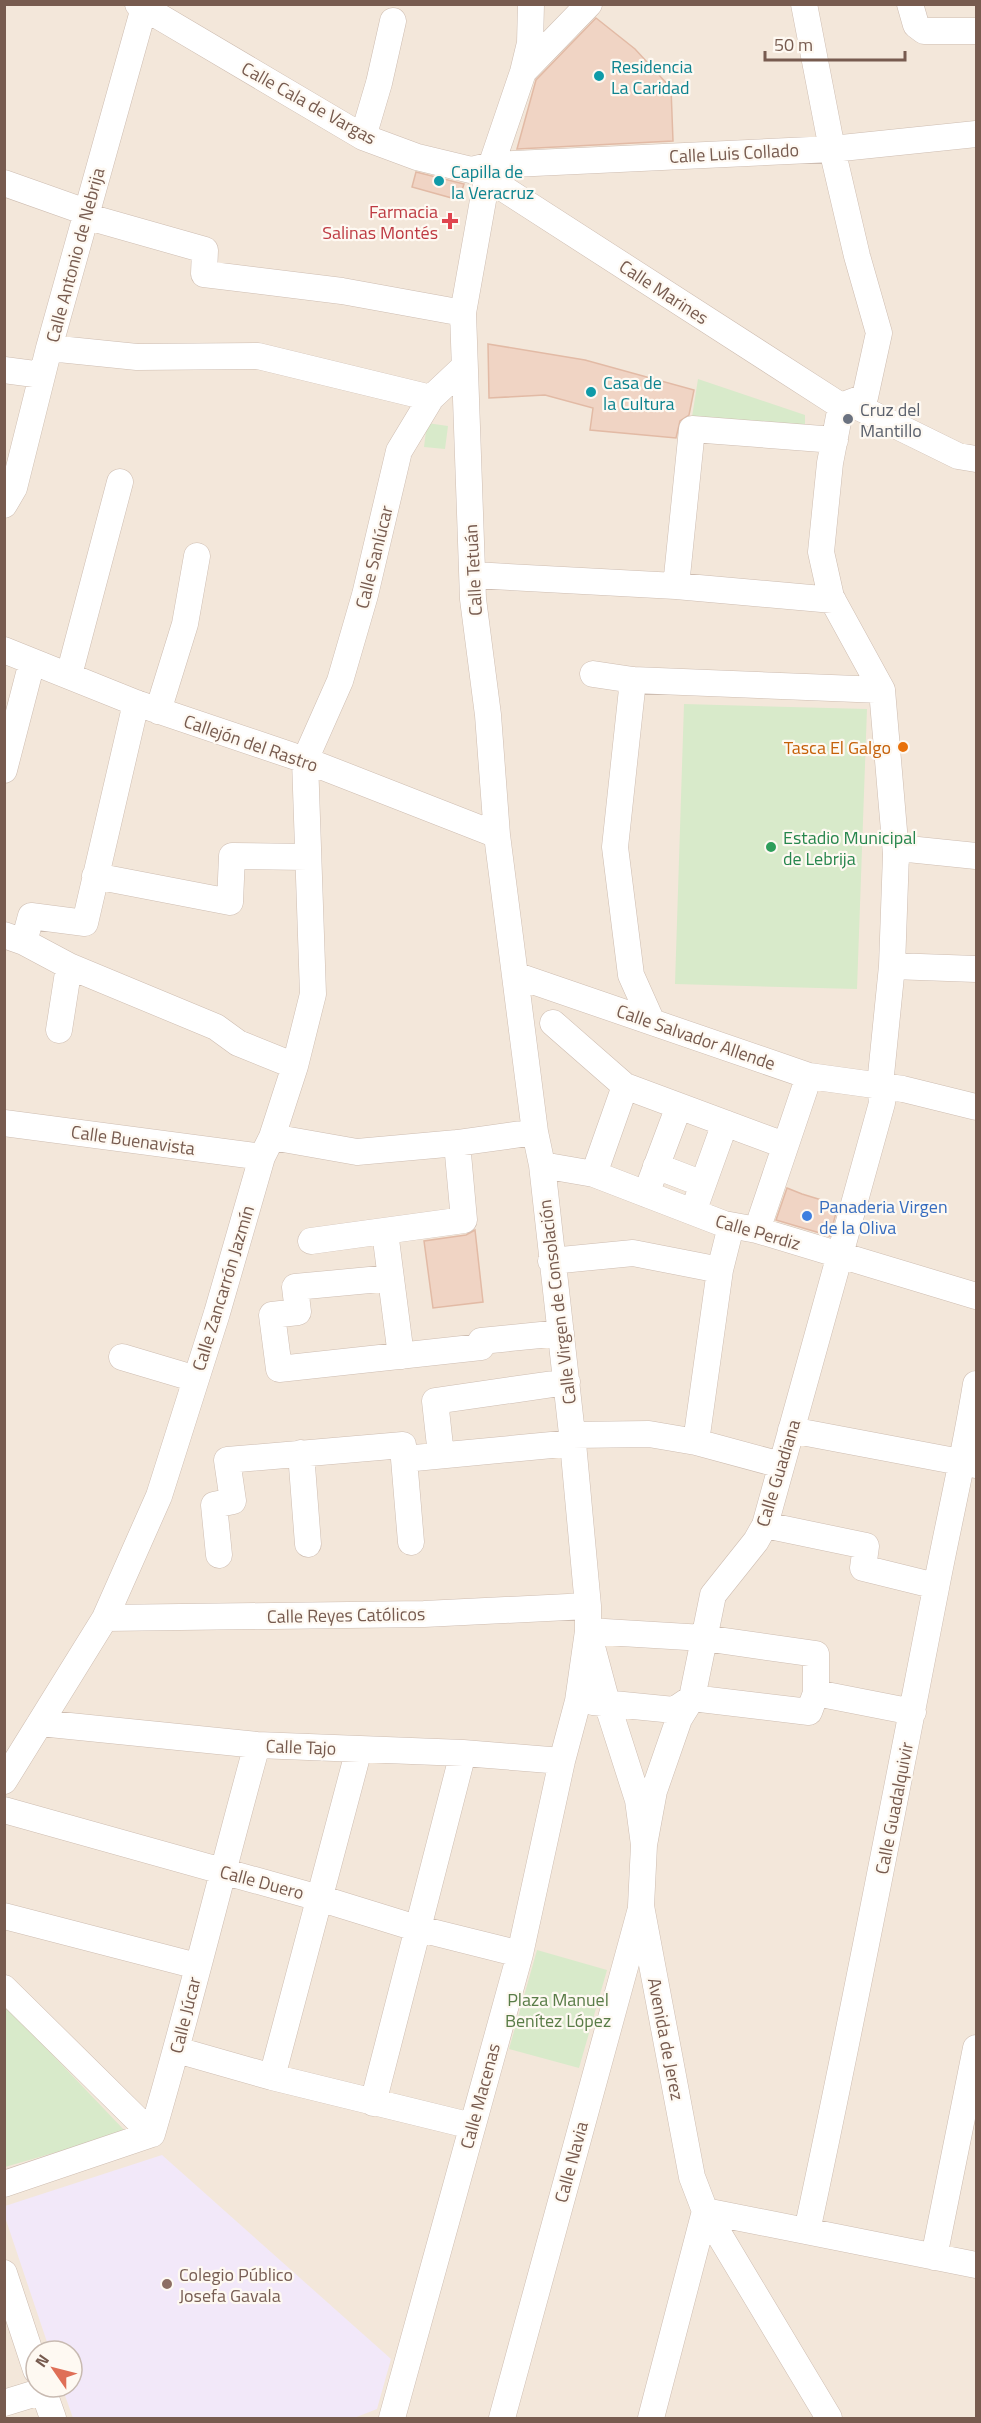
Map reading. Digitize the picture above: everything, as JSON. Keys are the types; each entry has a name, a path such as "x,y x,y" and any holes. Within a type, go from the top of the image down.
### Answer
{"street":[{"name":"Calle Tetuán","path":"515,975 497,835 488,715 473,599 463,313 489,171 523,72 530,43 531,4"},
{"path":"804,4 832,149 857,256 879,333 865,397 846,405 835,440 830,463 821,552 834,600 882,690"},
{"path":"910,4 916,25 924,31 976,31"},
{"name":"Calle Cala de Vargas","path":"142,5 294,98 363,137 417,157 471,170 489,171"},
{"name":"Calle Antonio de Nebrija","path":"4,505 14,488 49,348 142,5"},
{"path":"523,72 587,6"},
{"path":"363,137 379,83 393,21"},
{"name":"Calle Luis Collado","path":"489,171 832,149 976,134"},
{"name":"Calle Marines","path":"489,171 846,405 958,456 976,459"},
{"path":"4,183 205,262 342,291 463,313"},
{"path":"49,348 137,357 258,356 431,398"},
{"name":"Calle Sanlúcar","path":"305,760 340,681 368,585 399,451 431,398 464,367"},
{"path":"4,370 42,375"},
{"path":"676,586 692,429 835,440"},
{"path":"69,675 120,482"},
{"path":"197,556 185,624 147,707 95,876 85,923 31,916 14,938 69,966 216,1027 238,1043 295,1066"},
{"path":"473,575 676,586 834,600"},
{"name":"Callejón del Rastro","path":"4,650 29,671 69,675 147,707 305,760 497,835"},
{"path":"4,770 29,671"},
{"path":"593,674 633,680 882,690"},
{"path":"633,680 615,847 632,975 652,1022"},
{"name":"Calle Guadiana","path":"644,1845 654,1791 678,1719 692,1698 712,1595 756,1540 765,1525 882,1103 880,1085 892,966 896,854 882,690"},
{"name":"Calle Zancarrón Jazmín","path":"4,1781 105,1618 159,1496 273,1145 313,994 305,760"},
{"path":"896,854 908,849 976,856"},
{"path":"95,876 230,902 232,856 308,857"},
{"path":"59,1030 69,966"},
{"path":"892,966 976,969"},
{"name":"Calle Salvador Allende","path":"515,975 809,1076 880,1085 976,1107"},
{"name":"Calle Virgen de Consolación","path":"515,975 535,1132 542,1166 551,1261 567,1382 588,1618"},
{"path":"553,1023 625,1086 784,1145"},
{"path":"757,1230 809,1076"},
{"path":"594,1174 625,1086"},
{"path":"646,1194 679,1106"},
{"name":"Calle Buenavista","path":"4,1123 357,1152 457,1143 535,1132"},
{"path":"693,1212 725,1123"},
{"path":"311,1240 464,1220 457,1143"},
{"name":"Calle Perdiz","path":"542,1166 594,1174 731,1226 757,1230 976,1296"},
{"path":"657,1166 703,1184"},
{"path":"696,1443 720,1270 731,1226"},
{"path":"385,1232 401,1356"},
{"path":"551,1261 633,1253 720,1270"},
{"path":"392,1278 296,1287 298,1312 272,1315 279,1369 481,1347 481,1341 561,1333"},
{"path":"122,1357 196,1379"},
{"path":"441,1455 435,1401 567,1382"},
{"name":"Calle Guadalquivir","path":"807,2231 913,1712 936,1586 970,1463 976,1384"},
{"path":"791,1430 970,1463"},
{"path":"219,1555 214,1504 233,1501 227,1460 301,1454 404,1452 441,1455 573,1439 650,1434 696,1443 781,1465"},
{"path":"404,1452 411,1542"},
{"path":"301,1454 308,1545"},
{"path":"765,1525 866,1546 863,1568 936,1586"},
{"name":"Calle Reyes Católicos","path":"105,1618 424,1614 588,1618 816,1654 816,1693"},
{"name":"Calle Macenas","path":"392,2418 520,1954 562,1761 578,1701 588,1618"},
{"name":"Avenida de Jerez","path":"588,1618 607,1703 638,1800 644,1845 641,1906 692,2177 705,2211 829,2418"},
{"path":"578,1701 674,1710 692,1698 809,1712 816,1693 913,1712"},
{"name":"Calle Tajo","path":"40,1723 257,1746 463,1753 562,1761"},
{"name":"Calle Júcar","path":"152,2134 177,2050 197,1966 257,1746"},
{"path":"273,2077 359,1749"},
{"path":"373,2103 416,1928 463,1753"},
{"name":"Calle Duero","path":"4,1810 319,1898 416,1928 520,1954"},
{"name":"Calle Navia","path":"502,2418 641,1906"},
{"path":"4,1916 197,1966"},
{"path":"4,1988 152,2134 4,2184"},
{"path":"934,2257 976,2048"},
{"path":"177,2050 373,2103 472,2126"},
{"path":"651,2418 705,2211 976,2265"},
{"path":"4,2273 26,2339"},
{"path":"4,2403 24,2391"},
{"path":"46,2399 53,2418"}],"shaded area":[{"path":"5,5 976,5 976,2418 5,2418"},
{"name":"Colegio Público Josefa Gavala","path":"162,2155 391,2359 377,2409 354,2418 73,2418 66,2399 84,2399 84,2339 46,2339 5,2217 5,2206"}],"green space":[{"path":"698,379 805,415 805,426 692,417"},
{"path":"427,423 448,426 445,449 424,447"},
{"name":"Estadio Municipal de Lebrija","path":"684,704 867,709 857,989 675,984"},
{"name":"Plaza Manuel Benítez López","path":"537,1950 607,1970 579,2068 509,2049"},
{"path":"5,2005 126,2132 5,2167"}],"building":[{"name":"Residencia La Caridad","path":"596,18 635,49 671,88 673,141 517,149 536,80"},
{"name":"Capilla de la Veracruz","path":"416,172 464,184 459,200 412,187"},
{"name":"Casa de la Cultura","path":"488,344 585,360 694,390 689,415 680,421 676,438 590,430 593,408 545,395 489,398"},
{"path":"787,1188 838,1205 830,1236 776,1220"},
{"path":"475,1230 483,1302 433,1308 424,1241 466,1235"}],"place":[{"name":"Residencia La Caridad","path":"599,76"},
{"name":"Capilla de la Veracruz","path":"439,181"},
{"name":"Farmacia Salinas Montés","path":"450,221"},
{"name":"Casa de la Cultura","path":"591,392"},
{"name":"Cruz del Mantillo","path":"848,419"},
{"name":"Tasca El Galgo","path":"903,747"},
{"name":"Estadio Municipal de Lebrija","path":"771,847"},
{"name":"Panaderia Virgen de la Oliva","path":"807,1216"},
{"name":"Colegio Público Josefa Gavala","path":"167,2284"}]}
